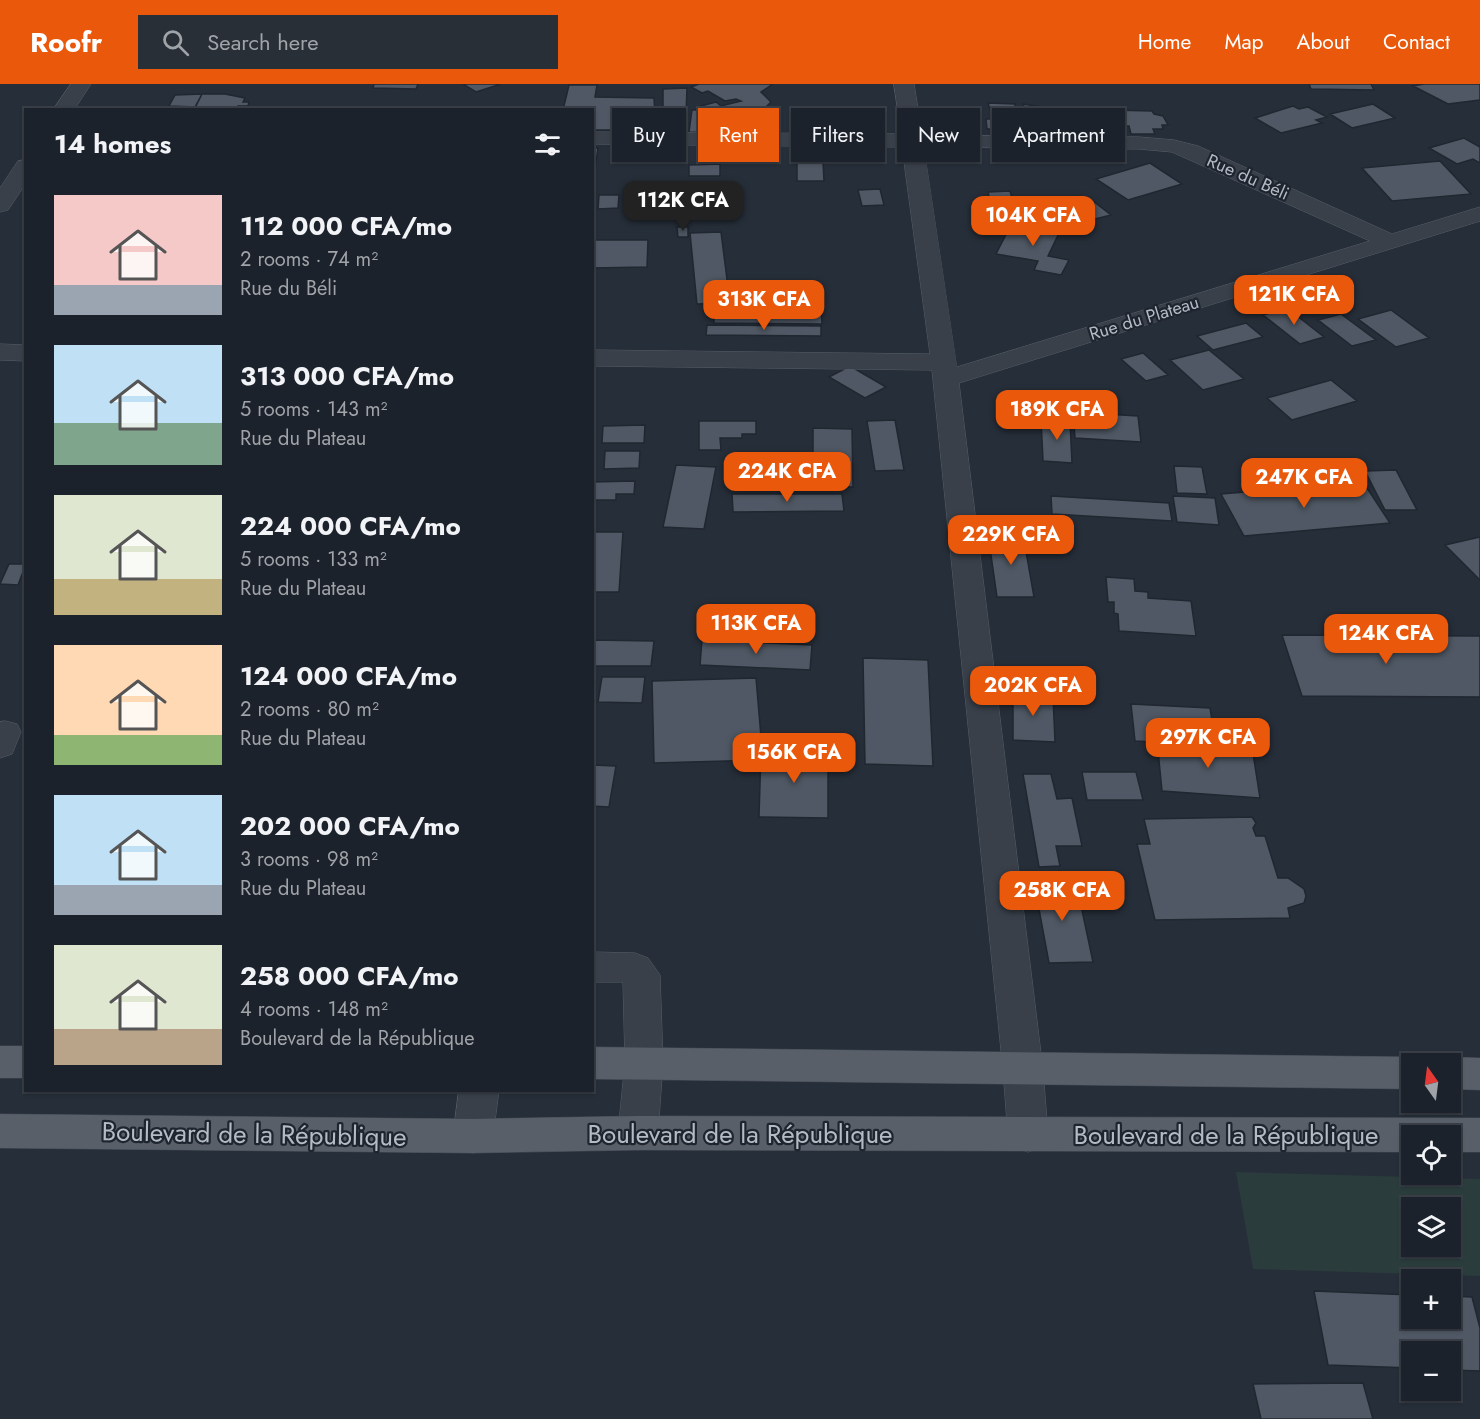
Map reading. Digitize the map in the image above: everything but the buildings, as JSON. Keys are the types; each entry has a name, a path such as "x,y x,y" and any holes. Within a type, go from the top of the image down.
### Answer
{"main road":[{"path":"0,1062 24,1062"},
{"path":"594,1063 1401,1073"},
{"path":"1461,1073 1480,1074"},
{"name":"Boulevard de la République","path":"0,1131 473,1136 638,1133 1480,1135"}],"street":[{"path":"64,108 81,84"},
{"path":"904,84 907,108"},
{"name":"Rue du Béli","path":"594,138 897,141"},
{"name":"Rue du Béli","path":"980,142 1139,143 1174,146 1190,151 1392,242"},
{"path":"915,162 945,371 1023,1070 1028,1135"},
{"path":"0,205 24,169"},
{"name":"Rue du Plateau","path":"594,358 945,371 1392,242 1480,214"},
{"path":"0,352 24,352"},
{"path":"594,967 635,968 641,975 644,1062 638,1133"},
{"path":"473,1136 479,1092"}],"shaded area":[{"path":"1236,1172 1401,1177 1401,1185 1461,1185 1461,1178 1480,1179 1480,1276 1461,1275 1461,1269 1401,1269 1401,1274 1253,1269"}]}
